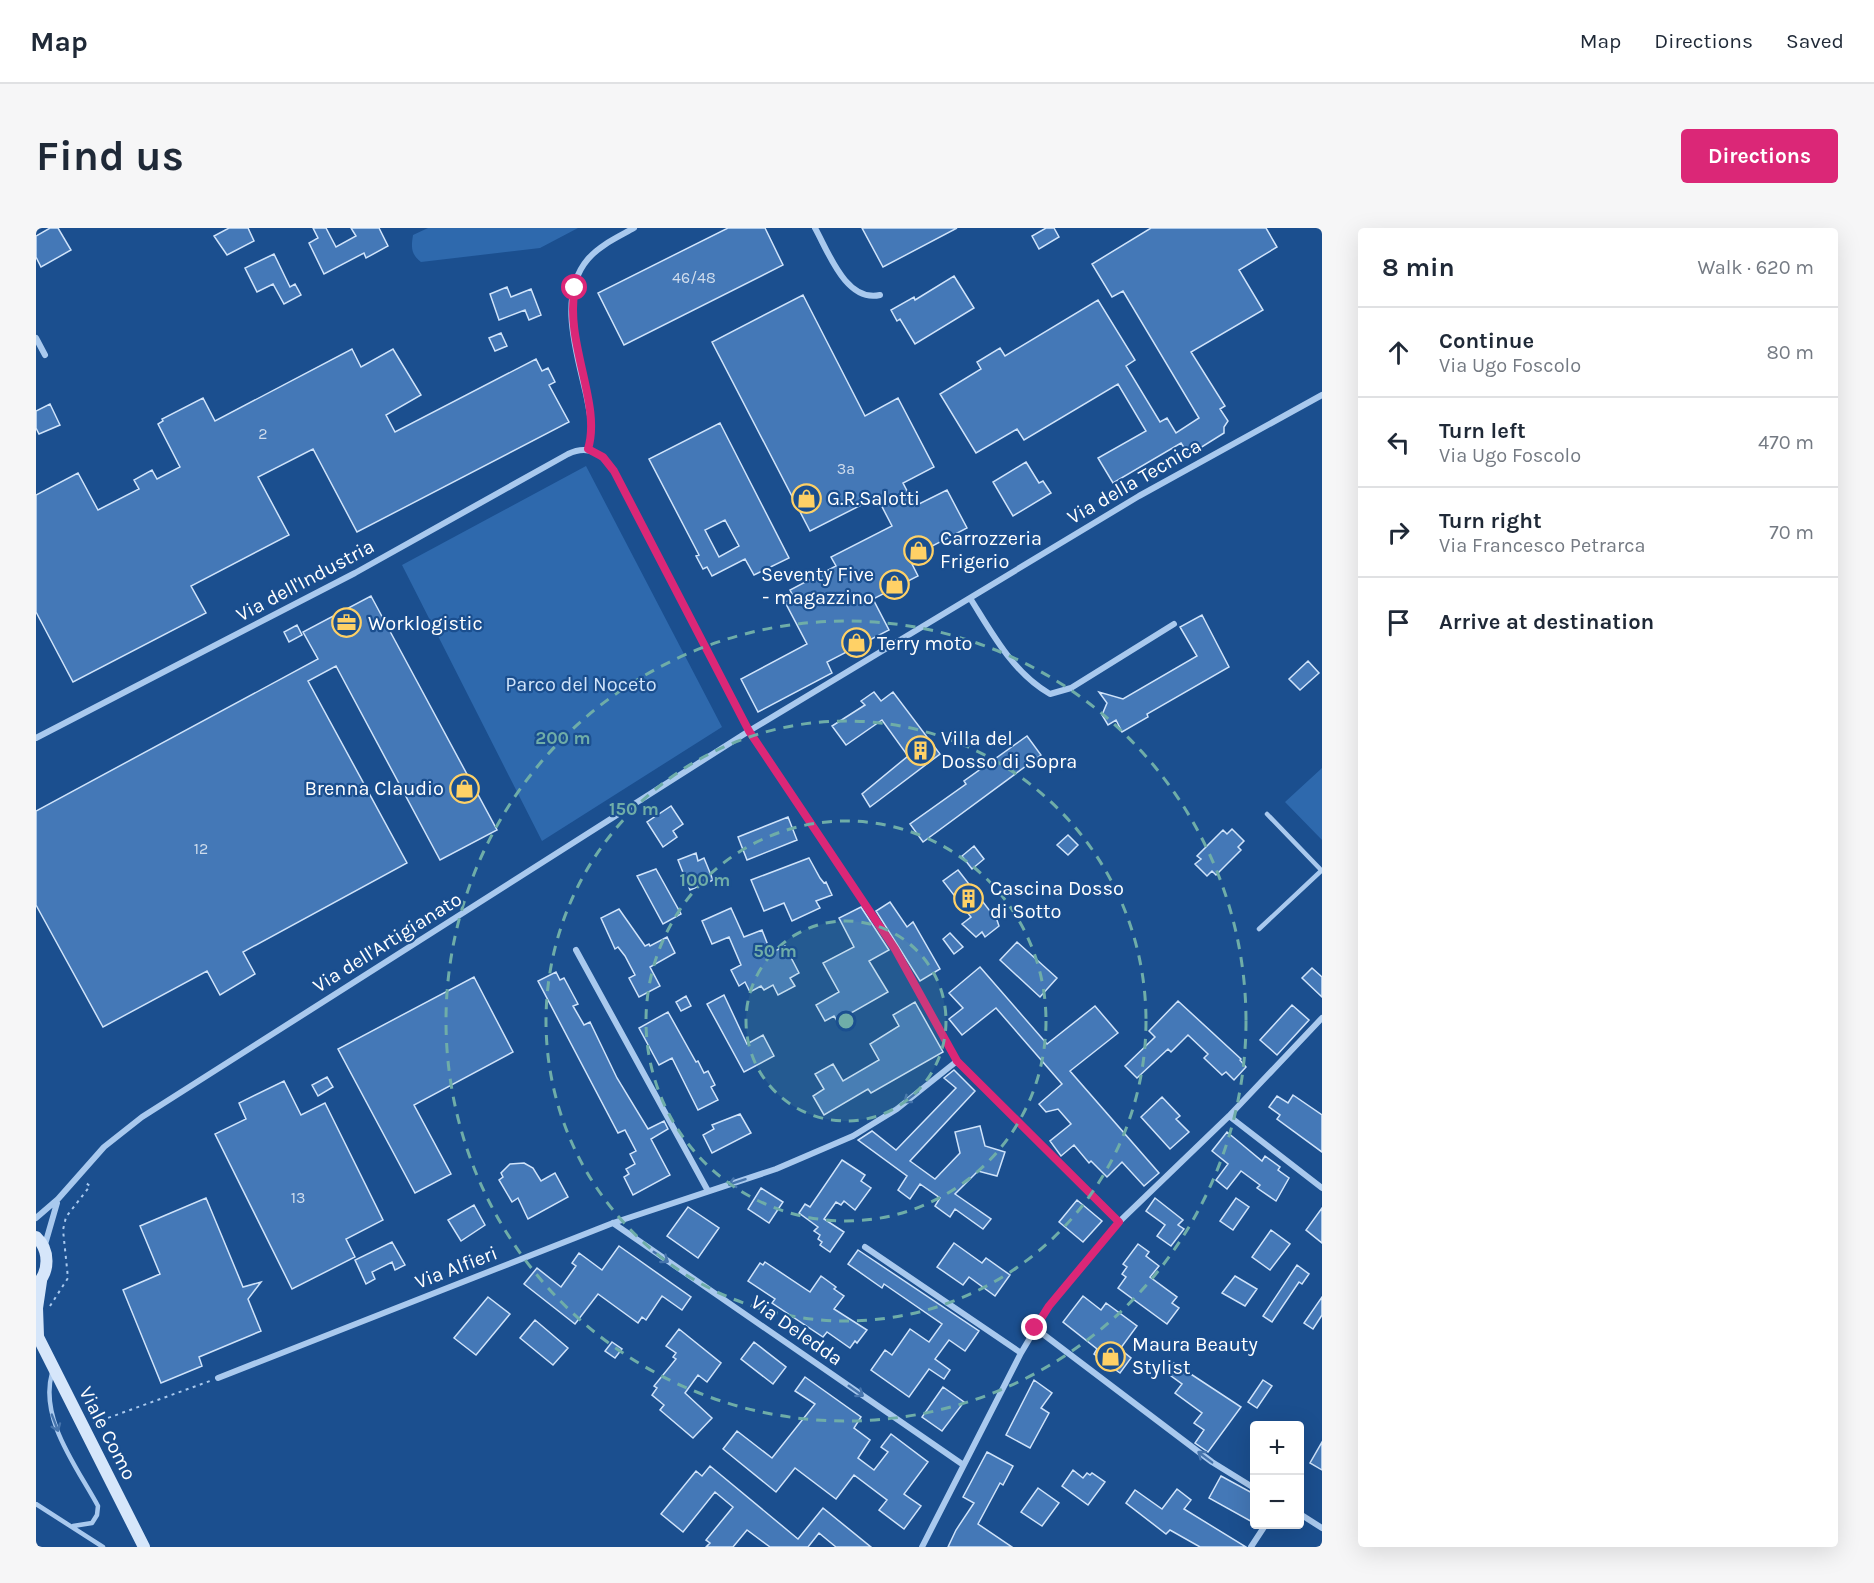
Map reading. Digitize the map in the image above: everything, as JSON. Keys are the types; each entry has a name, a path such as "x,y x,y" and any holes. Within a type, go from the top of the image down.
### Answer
{"main road":[{"path":"36,1237 44,1248 46,1271 38,1283 37,1334"},
{"name":"Viale Como","path":"37,1334 144,1547"}],"street":[{"path":"634,228 605,244 589,258 575,288 573,331 592,424 588,449 603,457 614,471 749,731 895,949 957,1061 1119,1222"},
{"path":"815,228 851,287 868,297 880,296"},
{"path":"36,338 45,355"},
{"name":"Via della Tecnica","path":"749,731 1138,496 1322,394"},
{"name":"Via dell'Industria","path":"36,738 355,573 568,454 588,449"},
{"path":"970,598 1017,668 1036,686 1050,694 1071,688 1174,624"},
{"name":"Via dell'Artigianato","path":"36,1218 58,1199 95,1155 135,1122 749,731"},
{"path":"576,950 708,1191"},
{"path":"922,1547 962,1464 1021,1353 1049,1306 1119,1222 1229,1116 1322,1018"},
{"name":"Via Alfieri","path":"218,1378 613,1223 776,1169 853,1136 897,1109 957,1061"},
{"path":"1229,1116 1322,1188"},
{"name":"Via dell'Artigianato","path":"44,1248 58,1199"},
{"name":"Via Deledda","path":"613,1223 962,1464"},
{"path":"866,1247 1021,1353"},
{"path":"1035,1328 1212,1462 1250,1486"},
{"path":"1304,1516 1321,1525"},
{"path":"1251,1547 1263,1529"}],"lane":[{"path":"1259,929 1322,871 1267,814"},
{"path":"54,1367 48,1386 50,1408 58,1431 98,1506 97,1515 92,1523 73,1526"},
{"path":"36,1504 103,1547"}],"path":[{"path":"49,1314 50,1306 68,1278 63,1230 66,1217 90,1186 83,1182"},
{"path":"88,1418 92,1424 218,1378"}],"green space":[{"path":"428,228 578,228 540,248 421,262 412,250 413,235"},
{"name":"Parco del Noceto","path":"586,466 722,727 542,841 402,565"},
{"path":"1322,768 1322,840 1285,802"}],"building":[{"path":"50,228 58,228 71,250 41,267 36,257 36,236"},
{"path":"229,228 248,228 254,241 227,255 214,236"},
{"path":"313,228 326,228 336,247 356,236 351,228 379,228 388,246 366,258 364,253 324,274 309,243 318,238"},
{"path":"728,228 765,228 783,265 624,345 598,293"},
{"path":"862,228 957,228 883,267"},
{"path":"1046,228 1054,228 1059,237 1039,249 1032,236"},
{"path":"1151,228 1266,228 1277,247 1239,270 1263,310 1191,352 1225,406 1220,409 1228,421 1224,427 1224,433 1189,455 1181,443 1113,483 1098,458 1146,431 1118,384 1024,440 1017,429 976,453 940,394 981,369 977,362 1000,348 1005,356 1098,300 1135,360 1126,366 1160,422 1167,418 1176,433 1199,418 1123,291 1112,297 1092,264"},
{"path":"274,254 290,287 295,284 301,295 284,304 273,284 257,292 245,268"},
{"path":"954,276 974,308 915,344 900,319 897,321 891,310 914,297 915,300"},
{"path":"507,287 511,297 531,289 541,315 529,320 525,310 499,320 490,294"},
{"path":"803,295 865,416 898,398 934,467 903,483 915,506 947,490 967,528 909,558 918,576 873,599 889,630 827,662 832,673 758,712 741,679 807,644 785,602 794,598 790,590 836,566 831,557 892,526 877,497 810,531 712,342"},
{"path":"501,333 507,346 495,351 489,338"},
{"path":"352,349 361,367 393,349 421,395 386,415 395,432 536,359 542,371 548,368 555,382 549,385 569,422 357,532 313,449 258,477 289,535 191,586 206,613 73,682 36,612 36,495 78,473 98,510 139,489 134,480 152,470 157,479 180,467 158,424 163,421 162,419 203,398 215,421"},
{"path":"50,404 60,425 39,434 36,428 36,411"},
{"path":"720,423 789,558 754,575 745,559 712,576 707,567 703,569 696,556 699,555 649,459","holes":["725,520 739,546 719,557 705,530"]},
{"path":"1026,462 1039,483 1043,481 1051,493 1013,516 993,482"},
{"path":"371,596 497,830 440,860 336,666 308,681 407,863 243,952 255,974 220,995 207,971 103,1027 36,905 36,811 318,659 303,632"},
{"path":"1202,615 1229,667 1147,714 1148,717 1122,732 1116,720 1108,725 1102,715 1107,703 1099,692 1123,699 1197,656 1180,627"},
{"path":"297,625 302,635 289,642 284,632"},
{"path":"1308,661 1319,673 1300,690 1289,679"},
{"name":"Villa del Dosso di Sopra","path":"874,692 881,701 893,692 940,754 870,807 862,794 908,756 882,720 846,745 832,726 865,705 861,701"},
{"path":"1027,736 1041,755 923,842 910,824 966,784 964,781"},
{"path":"671,806 683,824 673,831 677,837 663,847 647,822"},
{"path":"788,817 797,840 747,860 738,837"},
{"path":"1232,829 1244,841 1238,847 1241,850 1216,875 1212,871 1207,876 1195,864 1201,859 1197,856 1223,830 1227,834"},
{"path":"1068,835 1078,845 1068,855 1057,845"},
{"path":"974,846 984,859 972,869 962,856"},
{"path":"696,853 698,861 704,858 713,880 690,890 678,860"},
{"path":"809,858 832,895 816,901 820,908 792,921 784,903 764,911 751,880"},
{"path":"656,869 681,914 663,924 637,876"},
{"name":"Cascina Dosso di Sotto","path":"958,870 997,920 999,926 985,937 982,932 976,937 962,924 971,917 943,881"},
{"path":"890,902 907,927 913,922 940,969 920,981 876,911"},
{"path":"861,907 889,950 869,961 888,992 837,1021 834,1016 825,1021 816,1005 839,992 823,963 854,947 839,918"},
{"path":"731,908 744,937 762,930 771,953 785,946 799,973 790,978 795,986 778,995 773,985 764,990 761,986 750,992 745,982 739,986 731,970 741,965 729,937 712,944 702,921"},
{"path":"619,909 645,946 649,944 650,946 667,937 675,953 650,967 660,986 639,997 629,978 635,975 625,956 618,947 615,949 601,918"},
{"path":"950,933 963,947 954,954 943,939"},
{"path":"1017,942 1057,978 1040,997 1000,960"},
{"path":"980,967 1047,1044 1095,1006 1118,1033 1070,1071 1159,1173 1144,1186 1122,1162 1107,1177 1091,1161 1089,1163 1074,1145 1061,1156 1050,1141 1071,1124 1058,1109 1046,1112 1039,1104 1062,1084 996,1008 962,1035 949,1019 963,1008 949,993"},
{"path":"1312,968 1322,977 1322,997 1302,978"},
{"path":"556,972 560,980 564,978 578,1004 573,1006 584,1025 590,1022 617,1078 648,1129 664,1121 668,1129 651,1139 670,1175 633,1195 624,1177 629,1174 626,1169 635,1164 630,1154 636,1151 625,1130 618,1133 538,981"},
{"path":"474,977 513,1052 414,1105 451,1174 415,1193 338,1049"},
{"path":"724,995 747,1044 763,1035 774,1056 744,1072 707,1004"},
{"path":"686,996 691,1006 681,1011 676,1002"},
{"path":"1178,1001 1241,1059 1246,1067 1234,1080 1226,1072 1222,1075 1204,1058 1208,1054 1188,1035 1171,1052 1168,1049 1137,1078 1125,1066 1155,1037 1149,1031"},
{"path":"915,1002 943,1052 871,1093 868,1089 824,1115 813,1096 824,1089 815,1074 833,1064 843,1081 879,1060 870,1044 899,1026 893,1015"},
{"path":"1292,1005 1309,1020 1277,1055 1260,1040"},
{"path":"668,1012 696,1062 698,1061 704,1073 708,1071 715,1085 711,1087 718,1100 698,1110 672,1058 659,1065 639,1028"},
{"path":"954,1070 975,1091 910,1161 935,1179 960,1153 955,1132 980,1126 985,1146 1005,1152 997,1176 978,1171 955,1194 991,1219 983,1229 955,1209 950,1217 935,1206 940,1198 920,1184 910,1199 898,1190 907,1176 858,1140 872,1131 896,1150 956,1088 944,1078"},
{"path":"327,1077 333,1087 318,1096 312,1085"},
{"path":"284,1081 301,1115 325,1103 383,1220 346,1239 355,1257 292,1289 215,1134 246,1119 239,1103"},
{"path":"1293,1095 1322,1115 1322,1152 1277,1119 1280,1115 1269,1107 1277,1096 1288,1103"},
{"path":"1162,1097 1180,1116 1176,1119 1189,1132 1170,1149 1141,1117"},
{"path":"740,1114 751,1133 712,1153 703,1135 714,1129 712,1125"},
{"path":"1227,1132 1262,1161 1265,1156 1280,1167 1278,1170 1289,1178 1276,1201 1257,1188 1260,1185 1241,1171 1227,1189 1216,1180 1228,1164 1212,1151"},
{"path":"842,1160 865,1175 861,1181 871,1188 855,1210 844,1201 841,1205 836,1202 824,1219 844,1232 830,1252 820,1245 822,1242 818,1239 820,1235 814,1231 818,1227 799,1213 805,1204 810,1207"},
{"path":"524,1163 533,1168 541,1181 555,1173 568,1197 528,1219 518,1198 512,1202 499,1180 503,1177 501,1173 510,1164"},
{"path":"761,1188 783,1202 769,1223 748,1209"},
{"path":"206,1198 243,1287 261,1282 248,1299 261,1331 199,1357 202,1366 161,1383 123,1290 160,1274 140,1226"},
{"path":"1155,1198 1183,1220 1178,1225 1184,1229 1171,1246 1157,1236 1165,1225 1146,1211"},
{"path":"1236,1198 1249,1207 1233,1230 1220,1221"},
{"path":"1077,1200 1102,1221 1083,1242 1059,1222"},
{"path":"474,1205 485,1225 461,1241 448,1220"},
{"path":"688,1207 719,1228 698,1258 667,1236"},
{"path":"1322,1208 1322,1243 1306,1230"},
{"path":"1271,1230 1290,1244 1270,1270 1252,1257"},
{"path":"392,1242 405,1265 395,1270 392,1262 372,1272 375,1279 366,1284 355,1260"},
{"path":"954,1243 982,1263 986,1258 1010,1275 995,1296 969,1277 963,1285 937,1267"},
{"path":"1138,1244 1149,1252 1146,1256 1159,1266 1150,1277 1177,1297 1172,1303 1179,1308 1167,1324 1118,1288 1126,1277 1122,1274 1127,1267 1123,1264"},
{"path":"619,1246 691,1297 682,1310 662,1296 646,1320 642,1317 638,1323 598,1294 575,1324 524,1284 537,1268 561,1287 576,1266 572,1263 579,1253 602,1270"},
{"path":"858,1250 979,1331 965,1351 949,1340 935,1359 950,1370 944,1379 929,1369 909,1397 871,1370 885,1350 892,1355 910,1329 929,1342 942,1324 884,1284 882,1288 848,1264"},
{"path":"765,1262 810,1292 821,1276 844,1296 834,1309 867,1330 850,1348 827,1332 823,1337 772,1303 775,1299 748,1281 760,1263 763,1265"},
{"path":"1297,1265 1309,1274 1302,1284 1299,1282 1272,1322 1263,1316"},
{"path":"1235,1276 1257,1289 1245,1306 1222,1293"},
{"path":"1083,1296 1101,1310 1106,1303 1137,1326 1120,1349 1131,1358 1120,1373 1094,1354 1097,1349 1063,1322"},
{"path":"488,1297 510,1314 476,1355 454,1338"},
{"path":"1322,1297 1322,1315 1313,1329 1304,1323"},
{"path":"535,1320 568,1348 553,1365 520,1338"},
{"path":"679,1329 721,1363 707,1382 698,1375 685,1393 712,1418 693,1438 660,1410 664,1405 652,1395 657,1388 654,1386 676,1359 673,1357 676,1353 666,1346"},
{"path":"612,1342 622,1349 615,1358 605,1351"},
{"path":"754,1342 786,1367 773,1384 741,1359"},
{"path":"1174,1363 1241,1407 1208,1452 1195,1443 1204,1430 1194,1423 1202,1413 1175,1393 1182,1384 1167,1373"},
{"path":"805,1377 861,1417 854,1428 870,1440 858,1458 874,1470 888,1452 881,1447 891,1434 928,1462 904,1494 921,1506 904,1529 879,1510 887,1500 854,1475 836,1499 795,1468 776,1492 723,1449 737,1431 772,1458 815,1404 795,1391"},
{"path":"1034,1380 1052,1393 1041,1408 1049,1413 1030,1448 1006,1435"},
{"path":"1263,1380 1272,1386 1257,1408 1248,1402"},
{"path":"943,1387 964,1402 942,1431 922,1417"},
{"path":"1322,1442 1322,1470 1310,1463"},
{"path":"987,1452 1013,1466 1003,1485 1000,1483 978,1524 1012,1547 948,1547 974,1503 963,1497"},
{"path":"710,1466 798,1539 823,1508 871,1547 836,1547 819,1533 808,1547 770,1547 747,1530 733,1547 706,1547 710,1543 706,1540 733,1507 715,1492 683,1532 661,1514 696,1471 702,1476"},
{"path":"1073,1470 1083,1478 1087,1473 1090,1475 1092,1473 1105,1482 1088,1505 1062,1486"},
{"path":"1221,1476 1250,1492 1250,1521 1209,1498"},
{"path":"1038,1488 1059,1503 1042,1526 1021,1512"},
{"path":"1177,1489 1191,1500 1184,1509 1246,1547 1200,1547 1170,1530 1166,1534 1126,1503 1135,1490 1162,1509"}],"place":[{"name":"G.R.Salotti","path":"806,498"},
{"name":"Carrozzeria Frigerio","path":"919,550"},
{"name":"Seventy Five - magazzino","path":"895,585"},
{"name":"Worklogistic","path":"347,623"},
{"name":"Terry moto","path":"856,643"},
{"name":"Villa del Dosso di Sopra","path":"920,750"},
{"name":"Brenna Claudio","path":"465,788"},
{"name":"Cascina Dosso di Sotto","path":"969,899"},
{"name":"Maura Beauty Stylist","path":"1111,1356"}],"route":[{"path":"575,288 572,308 573,331 592,424 588,449 603,457 614,471 749,731 895,949 957,1061 1119,1222 1049,1306 1035,1328"}]}
